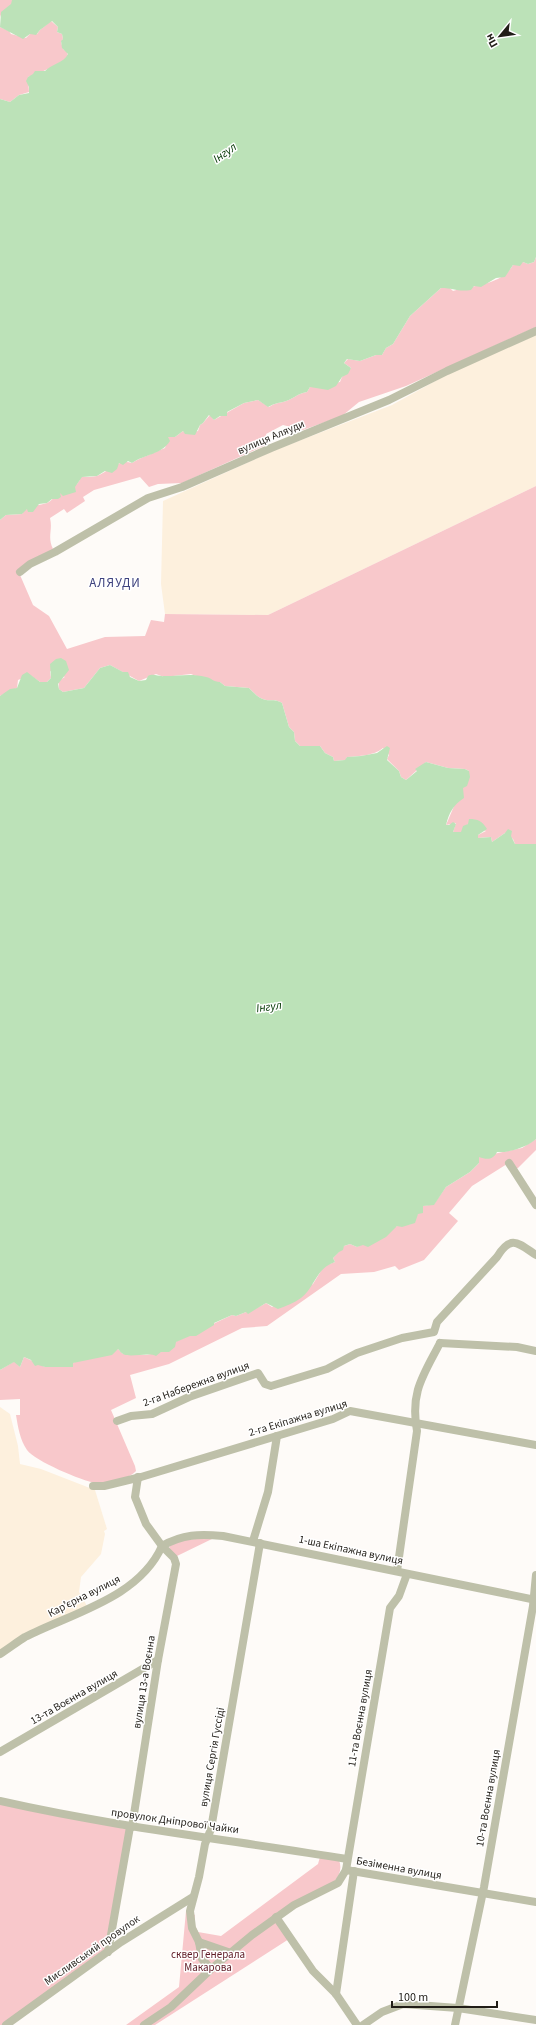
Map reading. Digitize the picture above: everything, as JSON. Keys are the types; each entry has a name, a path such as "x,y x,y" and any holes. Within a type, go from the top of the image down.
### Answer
{"street":[{"name":"вулиця Аляуди","path":"20,572 30,564 55,552 148,498 182,487 389,400 447,370 536,331"},
{"path":"509,1163 536,1205"},
{"path":"440,1343 434,1332 437,1322 497,1257 502,1249 513,1242 517,1242 536,1255"},
{"name":"2-га Набережна вулиця","path":"117,1421 131,1416 152,1414 189,1397 258,1373 265,1384 271,1386 327,1369 357,1353 402,1338 434,1332"},
{"path":"440,1343 517,1347 536,1351"},
{"path":"398,1571 417,1431 414,1410 417,1388 440,1343"},
{"name":"2-га Екіпажна вулиця","path":"93,1486 104,1486 138,1477 333,1419 350,1411 536,1445"},
{"name":"вулиця Сергія Гуссіді","path":"211,1969 202,1959 199,1942 192,1928 190,1911 211,1829 257,1542 268,1492 277,1436"},
{"path":"138,1477 135,1497 146,1524 162,1546"},
{"name":"1-ша Екіпажна вулиця","path":"162,1546 176,1538 204,1534 257,1542 407,1574 535,1599"},
{"name":"Карʼєрна вулиця","path":"0,1654 24,1638 121,1591 156,1559 162,1546"},
{"name":"вулиця 13-а Воєнна","path":"108,1952 176,1564 174,1558 162,1546"},
{"name":"11-та Воєнна вулиця","path":"336,1994 350,1871 347,1859 390,1608 399,1596 407,1574"},
{"name":"10-та Воєнна вулиця","path":"454,2025 482,1894 535,1599 536,1574"},
{"name":"13-та Воєнна вулиця","path":"0,1752 158,1660"},
{"name":"провулок Дніпрової Чайки","path":"0,1801 131,1827 187,1836 208,1837 347,1859"},
{"name":"Безіменна вулиця","path":"144,2025 171,2007 211,1969 276,1917 308,1897 338,1883 350,1871 536,1902"},
{"name":"Мисливський провулок","path":"6,2025 121,1942 193,1897"},
{"path":"276,1917 313,1971 336,1994 357,2025"},
{"path":"199,1942 231,1953"},
{"path":"362,2025 382,2012 403,2004 458,2008 536,2020"}],"shaded area":[{"path":"536,335 536,486 268,615 165,614 161,584 163,501 275,450 392,405 448,374"},
{"path":"0,1407 10,1414 18,1446 20,1464 41,1469 95,1490 107,1529 104,1531 105,1534 101,1554 81,1577 79,1592 87,1606 0,1650"}],"green space":[{"path":"0,0 12,0 13,3 2,12 0,17"},
{"path":"51,21 58,27 57,32 62,34 63,39 61,42 63,49 67,52 68,56 55,65 28,77 29,92 19,95 10,102 0,99 0,27 9,31 11,34 26,38 30,34 37,34"},
{"path":"536,257 536,327 406,386 359,402 342,416 303,430 283,425 266,434 268,444 182,483 158,484 149,487 140,477 94,490 83,497 85,501 67,513 64,509 50,518 50,541 53,549 20,575 33,605 49,616 67,649 105,637 145,636 151,620 164,622 165,614 268,615 536,486 536,844 515,844 513,839 505,833 492,842 491,837 478,838 478,835 486,831 468,824 461,833 453,832 456,823 446,825 469,771 465,769 448,768 426,762 406,780 401,777 399,771 387,759 389,755 383,748 371,754 347,757 346,760 334,761 333,757 325,753 320,746 300,746 295,741 294,732 289,727 282,703 261,698 249,688 225,686 220,682 213,682 191,674 164,677 156,674 139,681 110,665 100,668 84,688 63,692 59,689 59,683 60,680 65,677 50,671 51,678 47,682 40,682 30,675 18,680 17,688 0,696 0,520 6,515 22,514 30,507 47,503 58,494 75,486 81,477 97,476 118,464 123,462 132,463 165,448 168,437 175,437 183,431 186,434 198,431 200,425 210,415 214,420 244,403 258,400 269,407 307,392 310,387 340,382 342,377 351,368 344,363 348,359 360,361 376,355 382,355 386,348 393,344 410,316 441,288 450,288 453,291 486,283 502,277 513,265 523,262 528,264 534,262"},
{"path":"536,1139 536,1150 518,1168 512,1171 507,1164 472,1186 449,1213 458,1221 424,1260 399,1270 395,1266 374,1272 341,1274 267,1326 242,1328 169,1364 130,1375 136,1398 111,1410 135,1466 136,1471 133,1474 118,1481 96,1483 70,1475 49,1465 39,1460 27,1450 20,1433 16,1415 20,1415 20,1399 0,1400 0,1370 15,1361 20,1367 24,1357 45,1367 73,1366 72,1363 118,1349 123,1354 146,1355 161,1352 175,1342 232,1315 236,1316 266,1303 272,1307 313,1284 324,1266 335,1262 333,1258 344,1246 350,1244 357,1247 397,1226 411,1224 423,1206 434,1204 446,1187 470,1172 479,1163 479,1157 522,1148"},
{"path":"214,1538 177,1556 174,1556 169,1549 170,1545 178,1540"},
{"path":"0,1803 126,1829 127,1833 108,1944 102,1954 3,2025 0,2025"},
{"name":"сквер Генерала Макарова","path":"320,1857 339,1860 340,1869 338,1877 334,1882 273,1915 289,1939 155,2025 126,2025 179,1987 186,1911 195,1915 194,1923 198,1932 221,1936 318,1864"}],"water":[{"name":"Інгул","path":"12,0 536,0 536,257 534,262 528,264 523,262 520,266 513,265 505,277 496,278 481,287 474,286 471,290 462,291 441,288 410,316 393,344 386,348 382,355 376,355 360,361 347,359 344,363 351,368 348,374 342,377 336,386 328,390 310,387 307,392 268,407 258,400 244,403 227,412 227,416 220,416 214,420 209,415 200,425 195,435 185,434 183,431 175,437 168,437 170,441 166,446 157,452 132,463 128,461 123,465 119,463 117,469 112,473 105,471 97,476 82,477 75,487 76,492 63,496 60,493 61,497 58,499 52,499 47,503 39,504 33,512 28,512 27,509 22,514 6,515 0,520 0,99 10,102 19,95 29,93 29,87 26,81 28,77 35,71 45,71 64,59 68,54 62,48 62,34 57,32 58,27 52,21 36,35 30,34 23,39 0,27 1,12 11,4"},
{"name":"Інгул","path":"61,658 66,661 69,670 58,684 59,689 63,692 84,688 100,668 110,665 123,672 128,672 130,677 139,681 146,680 148,676 152,675 201,676 220,682 225,686 249,688 261,698 282,703 289,727 294,732 295,741 300,746 320,746 325,753 333,757 334,761 345,760 347,757 377,753 387,746 390,748 387,760 399,771 401,777 406,780 417,771 415,769 426,762 448,768 465,769 469,771 470,777 467,786 463,788 464,798 457,803 452,810 446,825 453,822 456,824 453,832 461,832 463,826 468,824 469,819 475,819 480,821 487,829 478,835 478,838 491,837 492,842 505,833 508,829 512,831 511,836 515,844 536,844 536,1139 528,1145 518,1149 507,1152 497,1152 494,1157 490,1159 479,1157 479,1163 470,1172 446,1187 434,1205 423,1206 423,1213 418,1214 415,1223 402,1227 397,1226 386,1237 368,1247 363,1245 357,1247 350,1244 344,1246 343,1250 333,1258 335,1262 328,1265 319,1273 306,1293 301,1298 287,1306 278,1309 266,1303 248,1314 246,1312 236,1316 232,1315 214,1323 214,1325 196,1336 190,1336 176,1342 175,1347 169,1352 161,1352 156,1356 126,1355 122,1354 118,1349 112,1355 73,1363 73,1367 35,1366 31,1360 24,1357 20,1367 14,1362 0,1370 0,696 10,689 17,688 22,675 27,672 40,682 47,682 51,678 50,664 56,659"}],"district":[{"name":"АЛЯУДИ","path":"115,583"}]}
